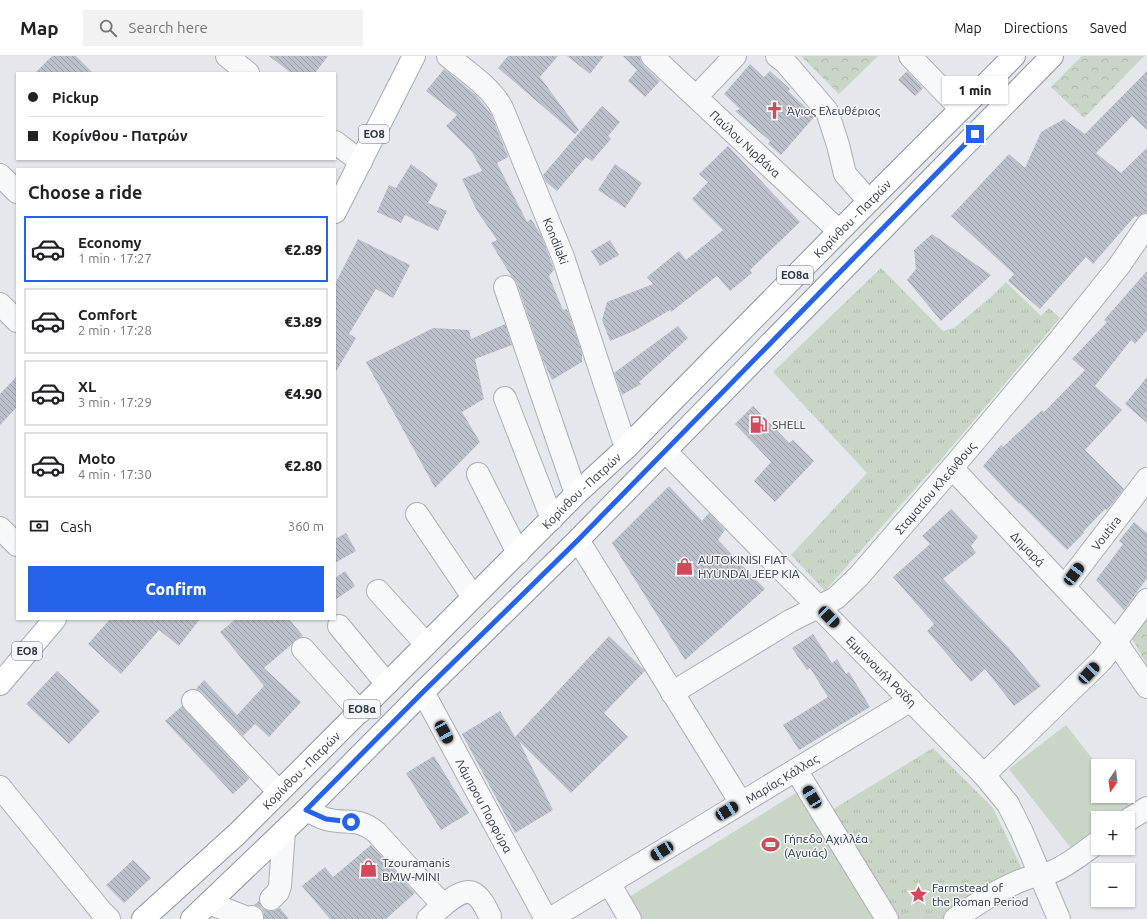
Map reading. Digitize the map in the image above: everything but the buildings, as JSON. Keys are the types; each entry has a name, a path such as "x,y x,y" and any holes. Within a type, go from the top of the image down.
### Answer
{"main road":[{"name":"ΕΟ8","path":"336,210 414,56"},
{"name":"Κορίνθου - Πατρών","path":"143,919 237,834 576,494 626,448 869,200 1014,56"},
{"name":"ΕΟ8α","path":"192,919 306,810 423,692 578,540 1052,56"},
{"name":"ΕΟ8","path":"0,684 54,620"}],"street":[{"path":"227,56 247,72"},
{"name":"Kondilaki","path":"448,56 488,89 497,99 502,108 563,257 626,448"},
{"name":"Παύλου Νιρβάνα","path":"652,56 839,231"},
{"path":"696,97 735,56"},
{"path":"777,56 785,62 827,111 838,145 845,174 869,200"},
{"path":"910,56 961,109"},
{"path":"336,143 360,162"},
{"path":"0,175 16,191"},
{"name":"Σταματίου Κλεάνθους","path":"672,693 784,624 836,598 859,576 952,468 1106,282 1147,225"},
{"path":"505,287 576,494"},
{"path":"0,304 16,319"},
{"path":"506,398 552,519"},
{"name":"Εμμανουήλ Ροΐδη","path":"665,451 984,775 1008,804 1059,919"},
{"name":"Δημαρά","path":"952,468 1065,586 1116,642 1147,687"},
{"path":"478,474 518,553"},
{"name":"Voutira","path":"1065,586 1147,479"},
{"path":"417,514 473,597"},
{"path":"0,528 16,544"},
{"path":"578,540 741,803"},
{"path":"378,591 426,644"},
{"path":"984,775 1102,660 1147,600"},
{"path":"339,626 388,684"},
{"path":"302,649 360,712"},
{"name":"Λάμπρου Πορφύρα","path":"423,692 546,919"},
{"name":"Μαρίας Κάλλας","path":"550,919 911,700"},
{"path":"193,701 279,792"},
{"path":"796,770 887,919"},
{"path":"0,787 109,919"},
{"path":"1135,816 1147,808"},
{"path":"306,810 326,819 358,822 367,825 376,832 435,912 457,895 465,891 473,893 480,899 490,916"},
{"path":"271,899 278,892 280,886 284,831"},
{"path":"955,919 977,904 1014,884 1030,877 1054,871 1091,847"},
{"path":"609,883 630,919"},
{"path":"209,903 251,918"}],"green space":[{"path":"801,56 878,56 839,94"},
{"path":"1082,56 1144,56 1084,118 1051,87"},
{"path":"881,268 943,331 954,328 992,296 1006,282 1041,316 1049,308 1060,318 944,456 825,591 791,555 867,473 773,372"},
{"path":"1147,613 1147,665 1130,635"},
{"path":"1066,725 1093,759 1091,759 1091,803 1127,803 1131,808 1127,811 1091,811 1091,839 1074,852 1009,769"},
{"path":"933,748 993,808 1022,869 944,919 895,919 830,811"},
{"name":"Γήπεδο Αχιλλέα (Αγυιάς)","path":"796,793 876,919 642,919 629,897"}],"place":[{"name":"Άγιος Ελευθέριος","path":"774,110"},
{"name":"SHELL","path":"759,424"},
{"name":"AUTOKINISI FIAT HYUNDAI JEEP KIA","path":"685,566"},
{"name":"Γήπεδο Αχιλλέα (Αγυιάς)","path":"771,845"},
{"name":"Tzouramanis BMW-MINI","path":"369,869"},
{"name":"Farmstead of the Roman Period","path":"919,894"}],"route":[{"path":"351,822 326,819 306,810 423,692 578,540 975,134"}]}
